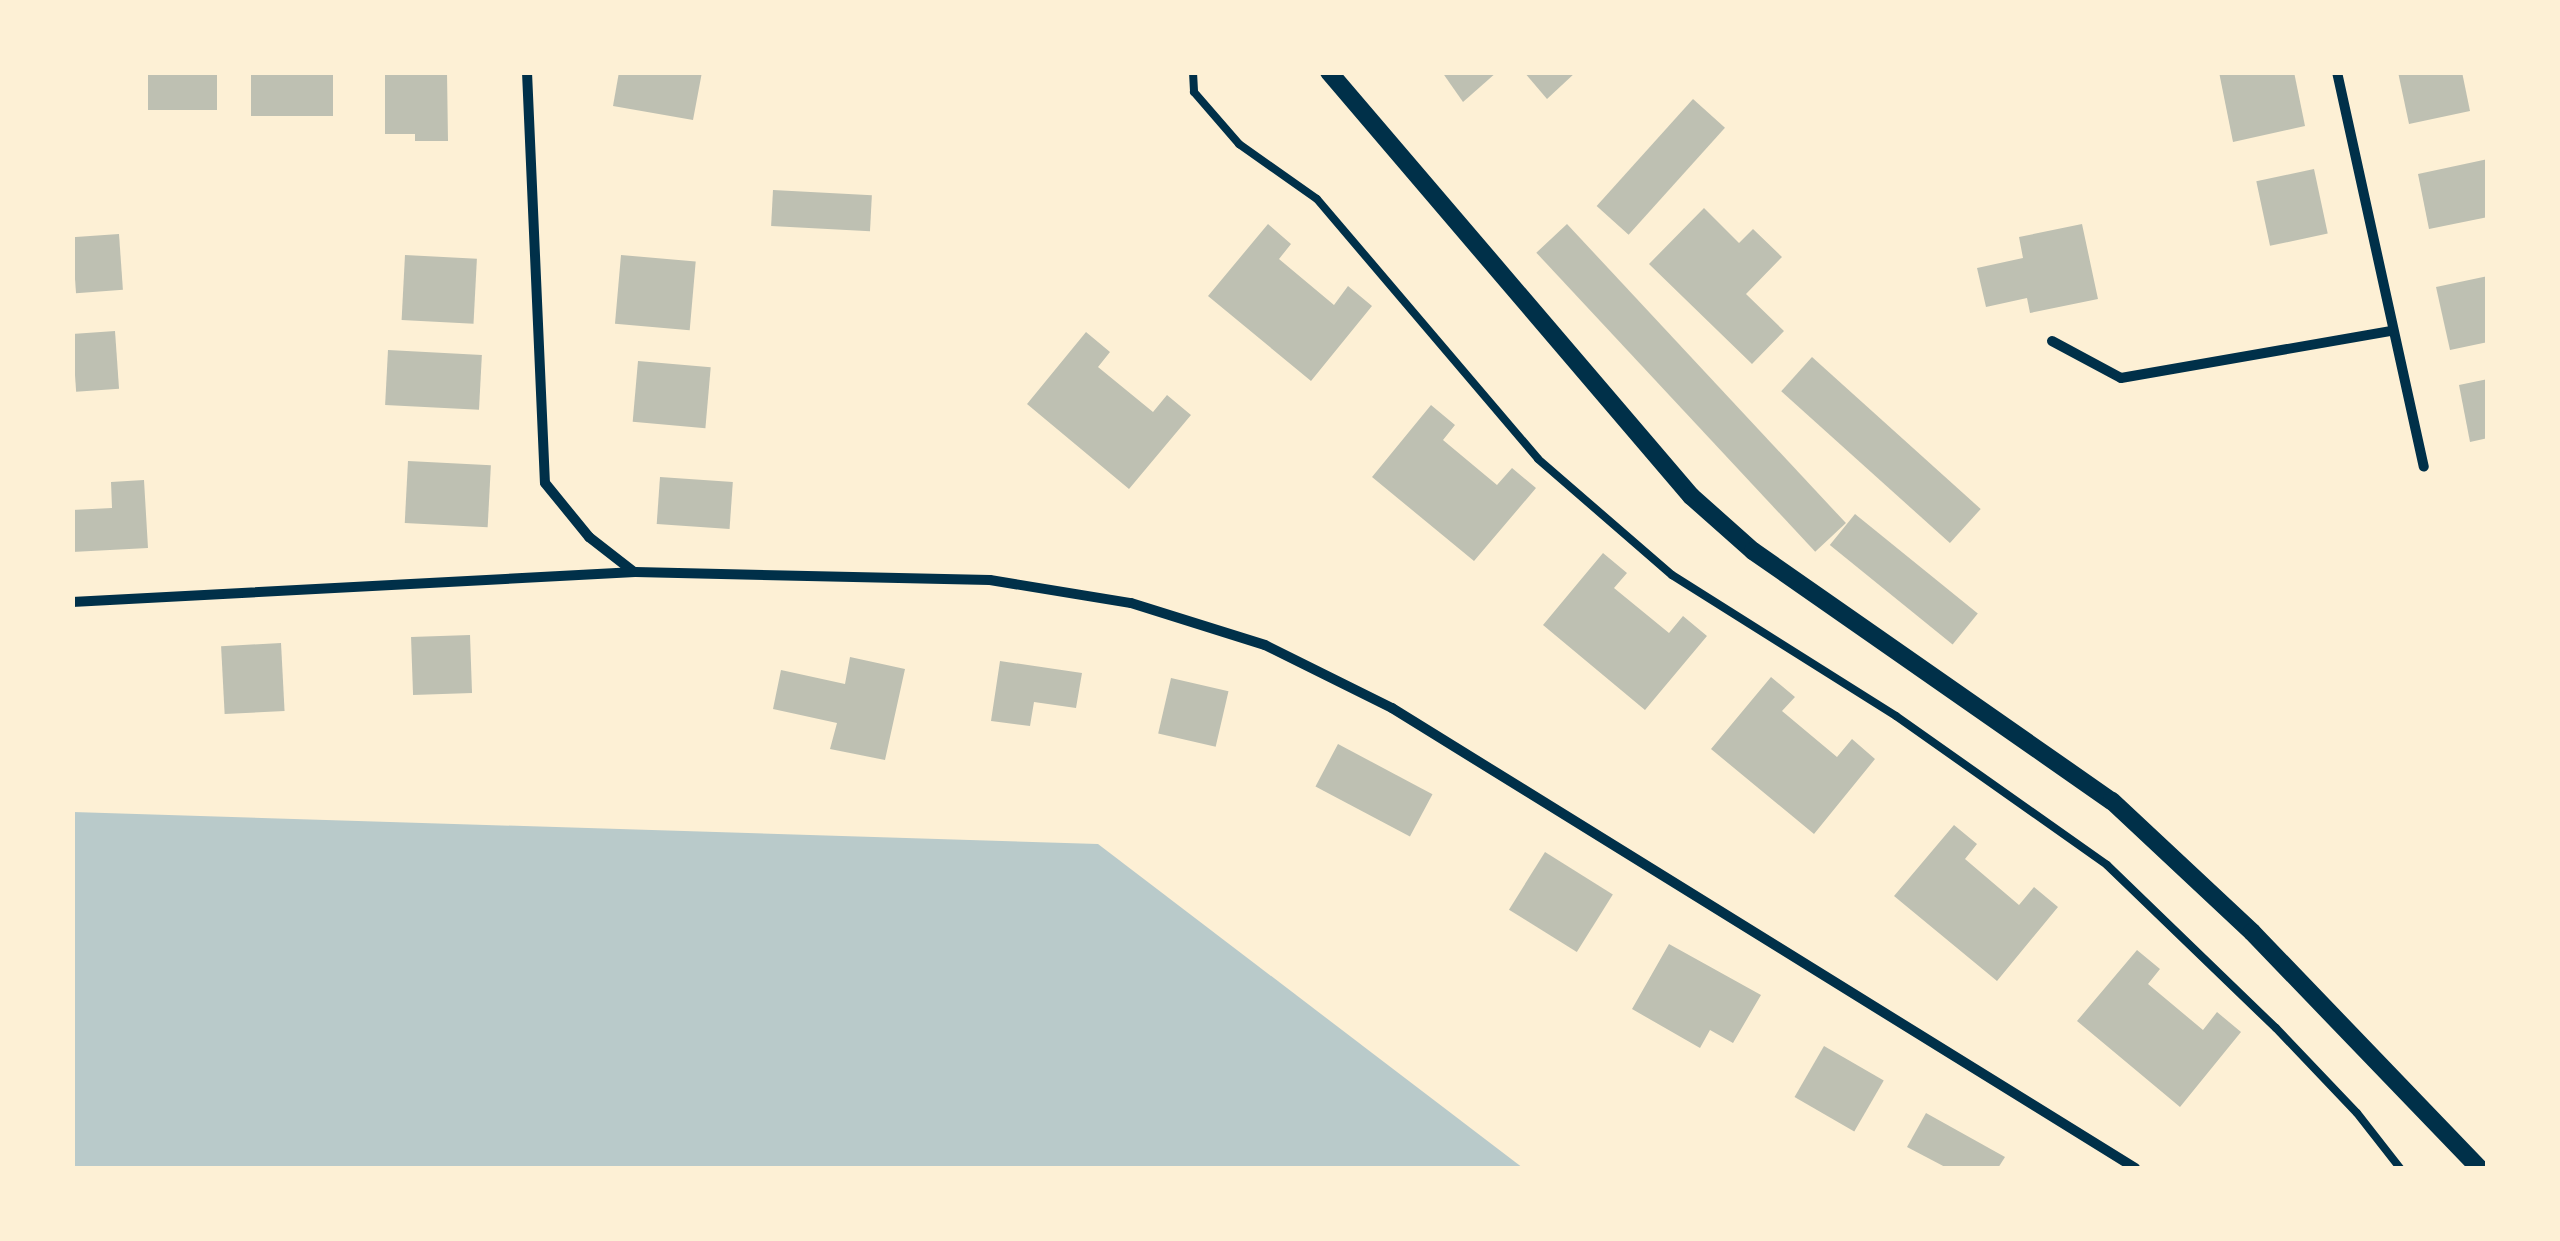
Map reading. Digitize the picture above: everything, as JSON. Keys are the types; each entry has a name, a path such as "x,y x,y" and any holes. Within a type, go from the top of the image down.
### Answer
{"street":[{"path":"527,72 545,483 590,537 635,572"},
{"path":"1329,72 1691,496 1753,551 2112,801 2252,932 2479,1168"},
{"path":"2337,72 2390,331 2424,468"},
{"path":"2052,340 2121,378 2390,331"},
{"path":"72,602 635,572 1010,582 1131,603 1265,645 1392,708 2135,1168"}],"lane":[{"path":"1193,72 1194,92 1239,144 1317,199 1538,460 1672,575 1896,716 2107,865 2276,1028 2357,1113 2400,1168"}],"shaded area":[{"path":"73,812 1098,844 1523,1168 73,1168"}],"building":[{"path":"148,72 217,72 217,110 148,110"},
{"path":"251,72 333,72 333,116 251,116"},
{"path":"385,72 447,72 448,141 415,141 415,134 385,134"},
{"path":"619,72 702,72 693,120 613,106"},
{"path":"1442,72 1497,72 1463,102"},
{"path":"1524,72 1576,72 1547,99"},
{"path":"2219,72 2294,72 2305,126 2233,142"},
{"path":"2398,72 2462,72 2470,111 2409,124"},
{"path":"1693,99 1725,128 1629,235 1597,206"},
{"path":"2488,159 2488,217 2429,229 2418,174"},
{"path":"2314,169 2328,234 2270,246 2256,181"},
{"path":"773,190 872,195 870,231 771,226"},
{"path":"1704,208 1739,243 1753,229 1782,257 1746,294 1784,331 1752,364 1649,264"},
{"path":"1268,224 1291,244 1279,259 1334,305 1348,286 1372,306 1311,381 1208,296"},
{"path":"1567,224 1846,523 1815,552 1536,253"},
{"path":"2082,224 2098,299 2030,313 2027,298 1986,307 1977,268 2023,258 2019,237"},
{"path":"119,234 123,290 76,293 72,237"},
{"path":"405,255 477,259 473,324 402,320"},
{"path":"621,255 696,262 690,330 615,324"},
{"path":"2488,276 2488,342 2450,350 2436,287"},
{"path":"115,331 119,389 76,392 72,334"},
{"path":"1086,332 1110,352 1098,367 1153,412 1167,395 1191,415 1129,489 1027,404"},
{"path":"388,350 482,355 479,410 385,405"},
{"path":"1812,357 1981,509 1950,543 1781,391"},
{"path":"638,361 711,367 705,428 633,422"},
{"path":"2488,379 2488,438 2470,442 2459,385"},
{"path":"1431,405 1455,425 1443,440 1497,485 1512,468 1536,488 1474,561 1372,477"},
{"path":"408,461 491,465 488,527 405,523"},
{"path":"660,477 733,482 730,529 657,524"},
{"path":"144,480 148,548 72,552 72,510 112,508 111,482"},
{"path":"1855,514 1978,613 1953,645 1830,545"},
{"path":"1603,553 1627,573 1614,588 1669,633 1683,616 1707,636 1645,710 1543,625"},
{"path":"470,635 472,693 413,695 411,637"},
{"path":"281,643 285,711 225,714 221,646"},
{"path":"850,657 905,669 885,760 830,749 837,723 773,709 781,670 845,684"},
{"path":"1000,661 1082,673 1076,708 1034,702 1030,726 991,721"},
{"path":"1771,677 1795,697 1782,711 1837,757 1852,739 1875,759 1814,834 1711,749"},
{"path":"1171,678 1228,691 1216,747 1158,734"},
{"path":"1338,744 1432,794 1410,837 1315,786"},
{"path":"1954,825 1977,844 1965,859 2019,905 2034,887 2058,907 1997,981 1894,896"},
{"path":"1545,852 1613,894 1577,952 1509,910"},
{"path":"1669,944 1761,995 1733,1043 1710,1030 1700,1048 1632,1009"},
{"path":"2137,950 2160,969 2148,984 2203,1030 2217,1012 2241,1032 2180,1107 2077,1021"},
{"path":"1824,1046 1884,1080 1854,1132 1794,1097"},
{"path":"1926,1113 2005,1157 1998,1168 1947,1168 1907,1147"}]}
